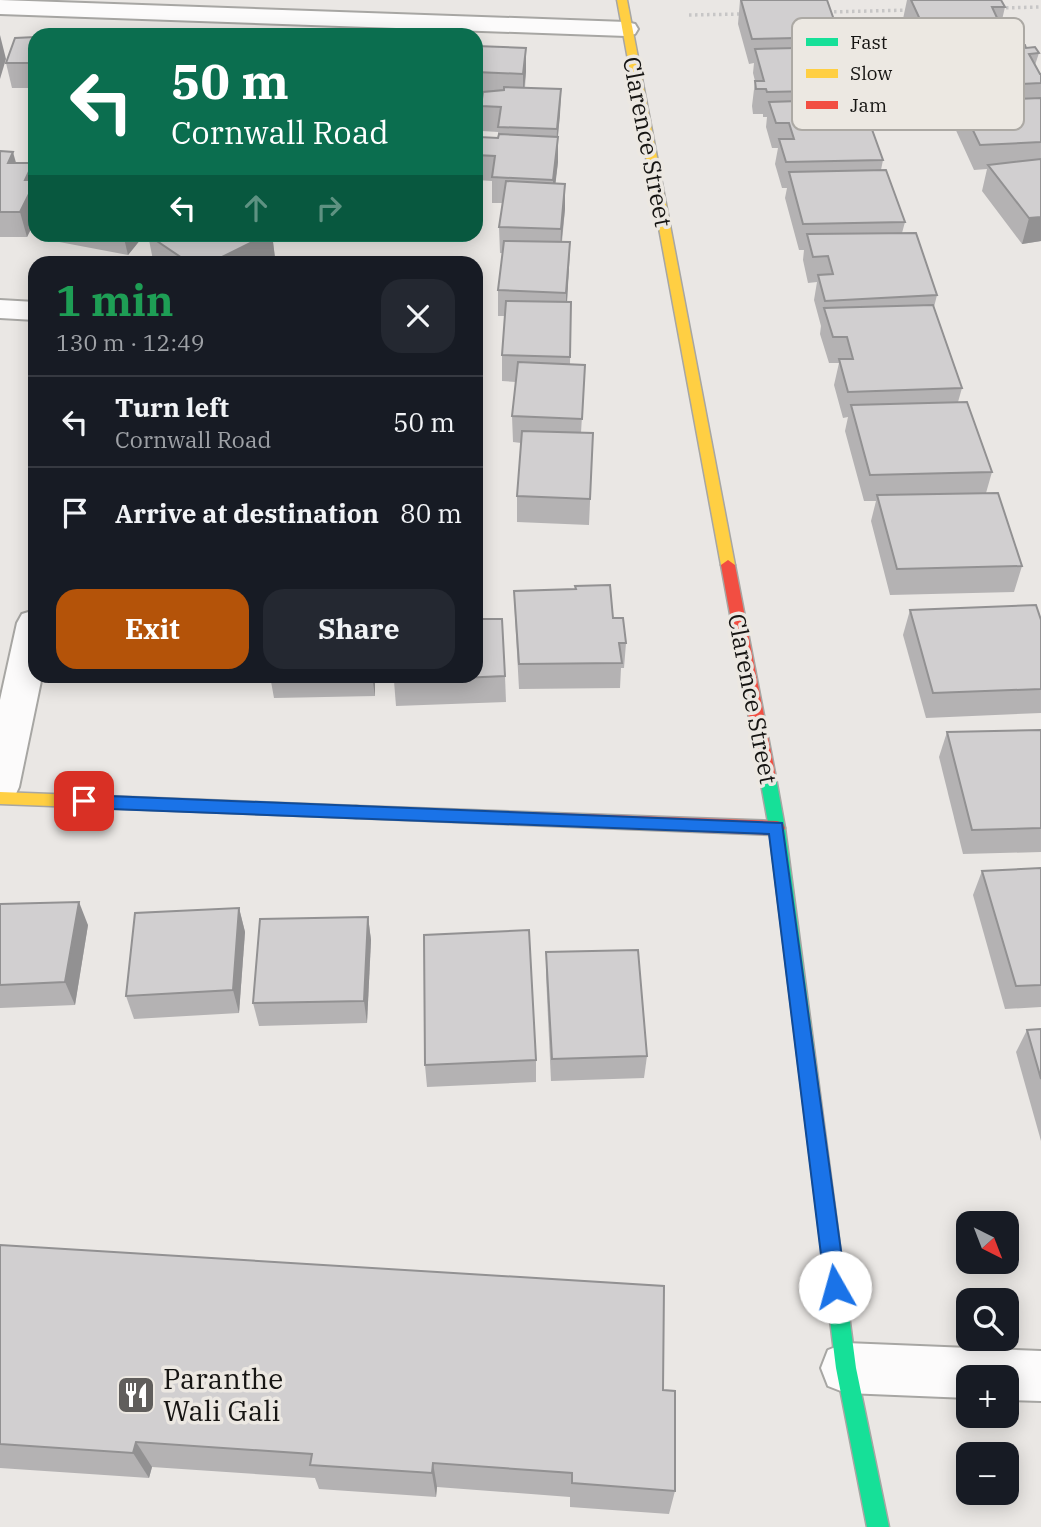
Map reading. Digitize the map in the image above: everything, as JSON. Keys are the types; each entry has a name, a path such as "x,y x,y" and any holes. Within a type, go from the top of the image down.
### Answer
{"street":[{"name":"Clarence Street","path":"622,0 777,828 846,1368 878,1527"},
{"path":"0,7 146,6 626,29"},
{"path":"0,309 28,310"},
{"path":"0,787 28,656"},
{"path":"0,798 777,828"},
{"path":"846,1368 1041,1376"}],"path":[{"path":"1000,8 1041,7"},
{"path":"824,12 919,10"},
{"path":"689,15 743,14"}],"building":[{"path":"741,0 827,0 833,18 792,18 792,38 752,39"},
{"path":"911,0 1001,0 1005,7 992,7 997,18 919,18"},
{"path":"28,37 28,63 6,63 15,38"},
{"path":"1024,45 1026,48 1035,47 1039,53 1029,54 1041,74 1041,83 1024,84"},
{"path":"483,46 526,48 523,74 483,72"},
{"path":"792,48 792,91 767,92 766,89 756,89 755,81 764,81 755,49"},
{"path":"504,87 561,89 557,129 498,127 501,107 483,106 483,92 504,90"},
{"path":"1041,98 1041,142 980,145 973,130 1024,130 1024,99"},
{"path":"792,101 792,130 872,130 883,160 786,162 779,139 794,139 789,123 776,123 769,102"},
{"path":"499,134 558,137 553,180 492,177 495,156 483,155 483,137 498,138"},
{"path":"0,151 13,152 8,163 28,163 25,180 28,180 28,196 20,212 0,212"},
{"path":"1041,159 1041,217 1029,218 988,165"},
{"path":"886,170 905,222 803,224 789,172"},
{"path":"506,181 565,184 561,229 499,227"},
{"path":"916,233 937,295 825,301 818,275 833,274 828,256 813,257 807,234"},
{"path":"504,241 570,242 566,293 498,290"},
{"path":"158,242 252,242 224,256 179,256"},
{"path":"506,301 571,302 570,357 502,355"},
{"path":"933,305 962,388 848,392 839,359 853,359 847,337 833,337 824,308"},
{"path":"518,362 585,365 582,419 512,416"},
{"path":"967,402 992,472 870,475 851,405"},
{"path":"522,431 593,433 590,499 517,496"},
{"path":"998,493 1022,566 897,569 877,495"},
{"path":"610,585 613,618 623,618 626,643 619,643 622,663 519,664 514,591"},
{"path":"1036,605 1041,620 1041,689 933,693 910,610"},
{"path":"483,619 502,619 505,676 483,677"},
{"path":"1041,730 1041,828 972,830 947,732"},
{"path":"1041,868 1041,985 1016,986 982,871"},
{"path":"79,902 65,982 0,985 0,904"},
{"path":"239,908 233,990 126,996 135,913"},
{"path":"368,917 364,1001 253,1003 260,919"},
{"path":"529,930 536,1060 425,1065 424,935"},
{"path":"638,950 647,1056 552,1059 546,952"},
{"path":"1041,1029 1041,1079 1027,1030"},
{"path":"0,1245 664,1286 663,1390 675,1391 675,1491 572,1483 572,1473 433,1463 432,1473 310,1465 312,1454 136,1442 133,1453 0,1444"}],"traffic: fast":[{"path":"768,778 777,828 846,1368 878,1527"}],"traffic: slow":[{"path":"622,0 728,565"},
{"path":"0,798 356,812"}],"traffic: jam":[{"path":"728,565 768,778"},
{"path":"356,812 777,828"}],"place":[{"name":"Paranthe Wali Gali","path":"136,1395"}],"route":[{"path":"84,801 777,828 835,1287"}]}
